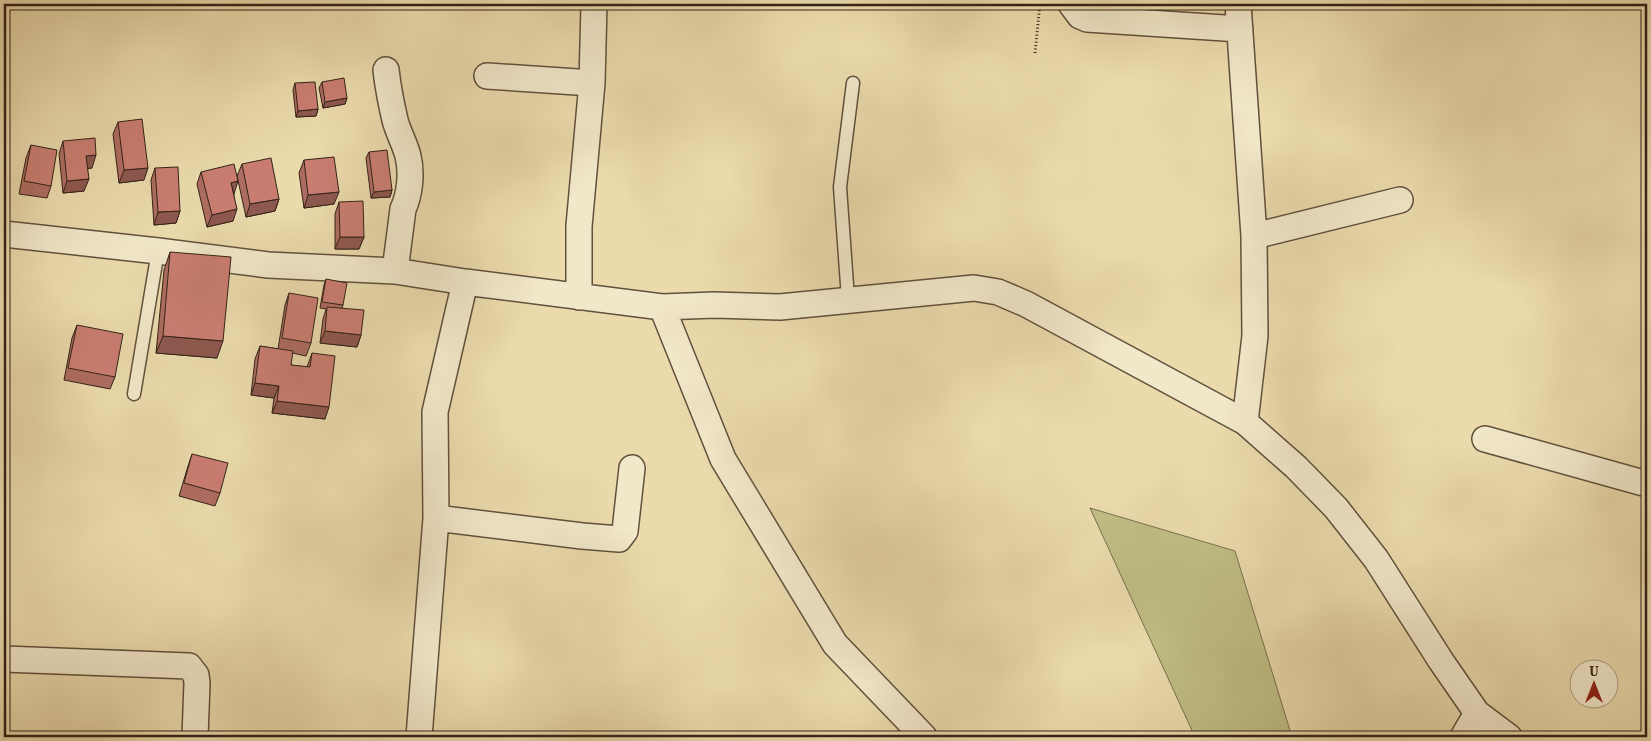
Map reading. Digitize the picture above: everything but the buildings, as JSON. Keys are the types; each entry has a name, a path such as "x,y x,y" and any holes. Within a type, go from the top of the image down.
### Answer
{"street":[{"path":"579,297 578,226 592,83 594,4"},
{"path":"1071,4 1080,16 1087,19 1240,29"},
{"path":"1238,4 1254,236 1255,336 1245,422"},
{"path":"386,70 395,120 408,156 410,181 407,201 403,209 394,271"},
{"path":"486,76 592,83"},
{"path":"1254,236 1400,200"},
{"path":"4,234 158,250 268,265 394,271 662,307 714,305 780,307 974,288 998,292 1026,304 1245,422 1296,467 1336,508 1376,559 1441,661 1477,713 1509,737"},
{"path":"419,737 436,518 435,412 465,282"},
{"path":"662,307 723,459 835,644 924,737"},
{"path":"1485,439 1647,484"},
{"path":"436,518 619,539 625,531 632,468"},
{"path":"4,659 189,666 193,669 198,683 195,737"},
{"path":"1463,737 1477,713"}],"lane":[{"path":"848,300 840,187 853,83"},
{"path":"134,394 158,250"}],"path":[{"path":"1035,53 1040,4"}],"shaded area":[{"path":"1090,508 1235,551 1292,737 1195,737"}]}
